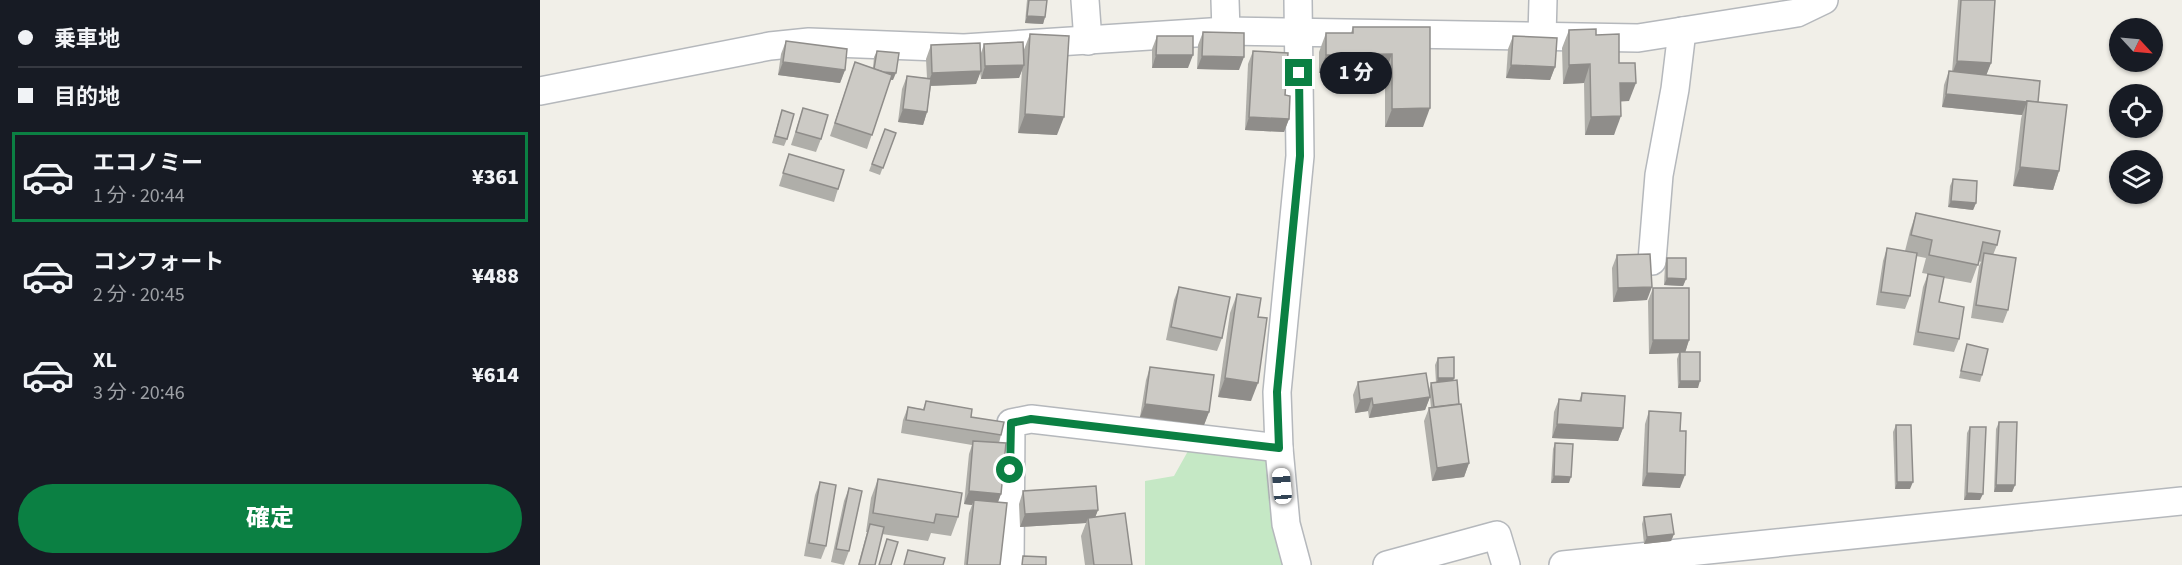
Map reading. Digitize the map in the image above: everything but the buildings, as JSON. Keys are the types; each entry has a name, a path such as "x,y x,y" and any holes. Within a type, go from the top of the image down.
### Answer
{"street":[{"path":"1085,0 1088,41"},
{"path":"1225,0 1226,31"},
{"path":"1298,0 1300,156 1277,392 1279,448 1286,524 1298,565"},
{"path":"1542,36 1543,0"},
{"path":"540,91 770,46 809,42 964,48 1226,31 1638,38 1797,13 1824,0"},
{"path":"1652,261 1659,175 1675,89 1682,31"},
{"path":"1010,565 1011,423 1031,419 1279,448"},
{"path":"1563,565 2182,501"},
{"path":"1388,565 1497,535 1506,565"}],"green space":[{"path":"1188,451 1268,461 1288,565 1145,565 1145,481 1174,476"}],"route":[{"path":"1010,470 1011,423 1031,419 1279,448 1277,392 1300,156 1299,73"}]}
